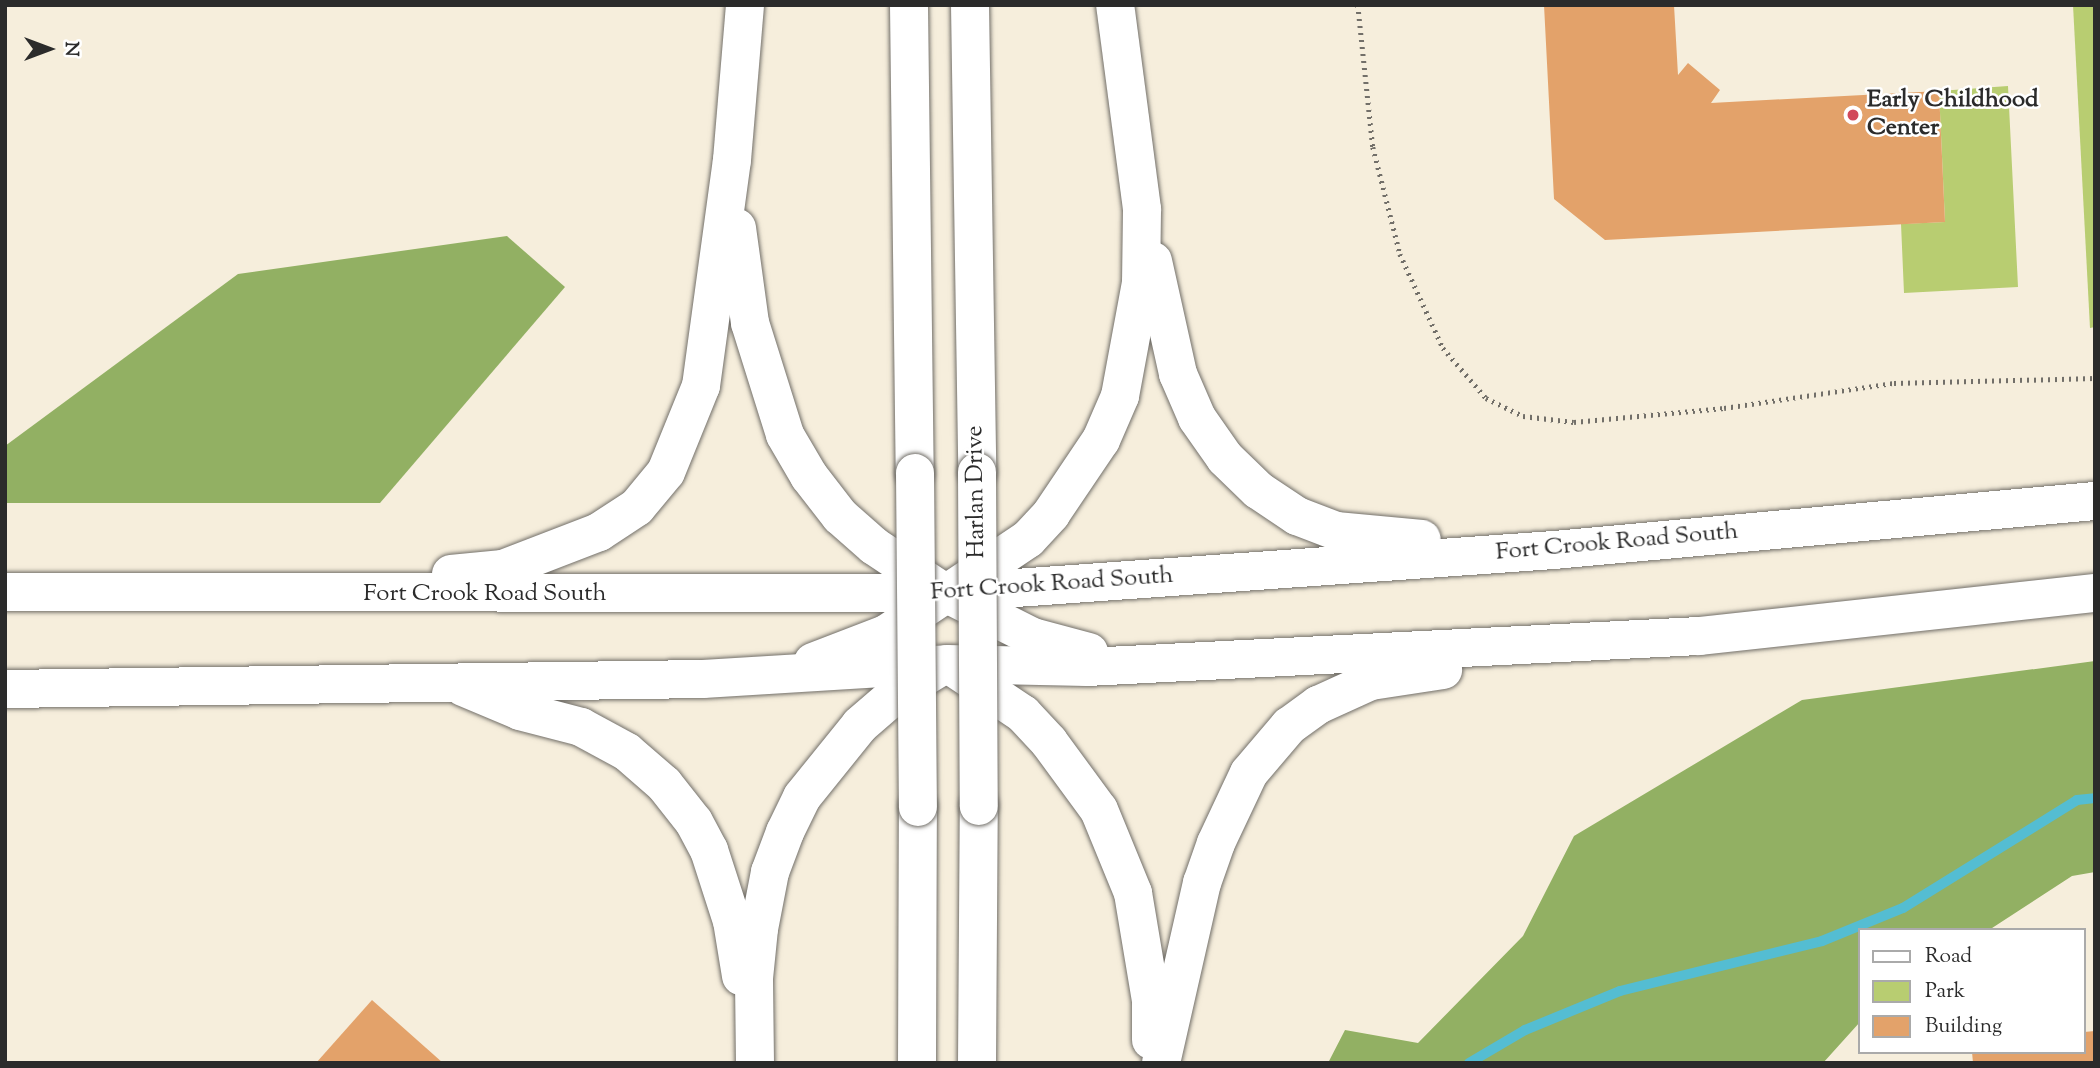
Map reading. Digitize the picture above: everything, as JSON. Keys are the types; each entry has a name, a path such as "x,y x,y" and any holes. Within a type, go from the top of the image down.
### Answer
{"main road":[{"path":"152,591 492,571 560,550 599,533 637,507 666,472 701,386 732,160 745,5"},
{"path":"909,5 918,807 917,1063"},
{"name":"Harlan Drive","path":"970,5 977,472 977,1063"},
{"path":"1115,5 1142,209 1178,374 1197,418 1233,466 1258,491 1297,516 1336,531 1381,538 1665,538"},
{"path":"732,160 740,265 750,323 785,435 809,476 840,516 874,546 945,593 1012,626 1083,651 1158,663"},
{"path":"779,676 886,634 1028,539 1051,514 1101,440 1121,396 1132,348 1141,283 1142,209"},
{"name":"Fort Crook Road South","path":"5,592 700,596 945,593 1112,579 1243,573 2095,501"},
{"path":"754,1055 754,978 770,872 802,797 860,725 896,694 1012,626 1112,579"},
{"path":"1161,1063 1189,934 1216,842 1249,773 1289,726 1318,705 1371,681 1699,636 2095,593"},
{"path":"700,596 807,610 886,634 991,689 1023,714 1049,742 1099,810 1133,893 1151,1000 1150,1063"},
{"path":"5,689 779,676 947,664 1087,667 1699,636"},
{"path":"448,681 520,711 581,727 626,752 664,784 694,821 722,882 754,1055"}],"path":[{"path":"1358,5 1373,147 1400,254 1443,348 1486,398 1523,416 1574,422 1724,408 1894,383 2095,378"}],"green space":[{"path":"2073,5 2095,5 2095,327 2090,328"},
{"path":"2008,86 2018,287 1904,293 1901,224 1945,222 1939,91"},
{"path":"507,236 565,287 380,503 5,503 5,446 238,274"},
{"path":"2095,661 2095,872 2072,876 1992,928 1858,928 1858,1024 1823,1063 1328,1063 1345,1030 1418,1043 1523,936 1574,836 1802,700"}],"building":[{"path":"1544,5 1674,5 1678,75 1688,63 1720,90 1711,103 1939,91 1945,222 1605,240 1554,199"},
{"path":"372,1000 443,1063 316,1063"},
{"path":"2095,1031 2095,1063 1973,1063 1972,1054 2086,1054 2086,1032"}],"waterway":[{"path":"1469,1063 1525,1030 1620,991 1822,941 1903,908 2077,800 2095,798"}],"place":[{"name":"Early Childhood Center","path":"1853,115"}]}
